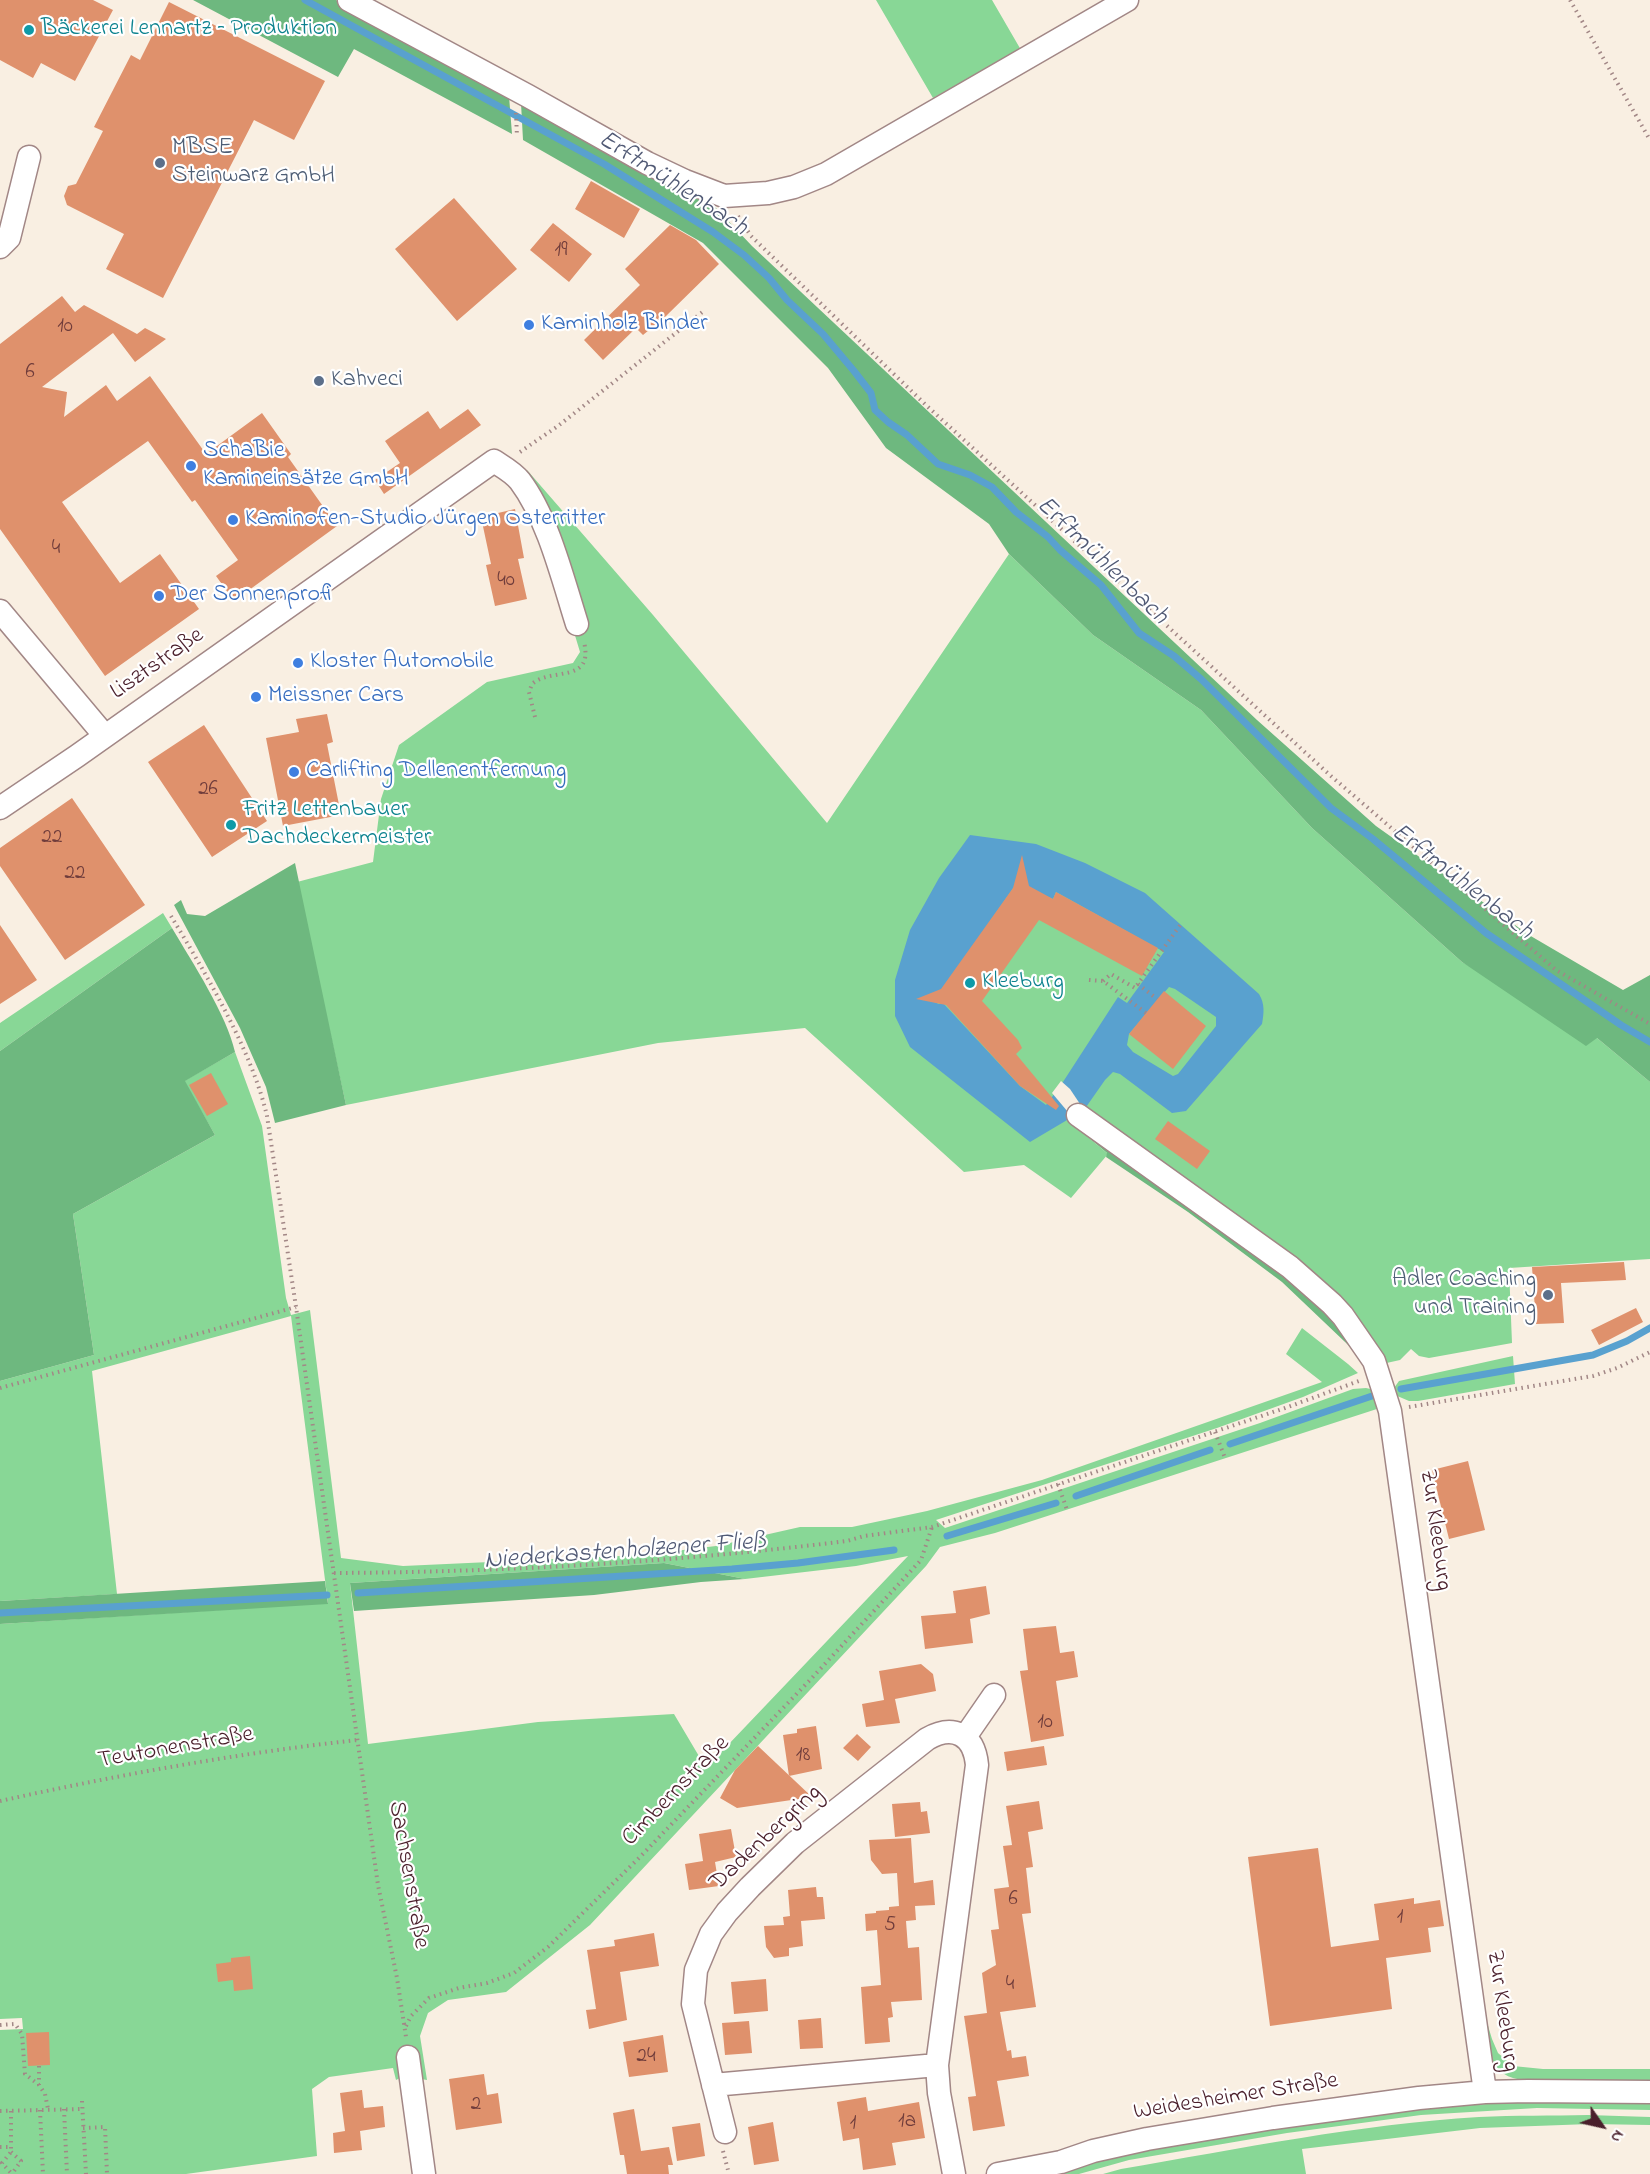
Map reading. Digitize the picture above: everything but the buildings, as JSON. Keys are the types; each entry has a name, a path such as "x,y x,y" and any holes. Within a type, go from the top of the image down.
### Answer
{"street":[{"path":"349,0 647,163 724,196 768,193 794,187 826,174 1127,0"},
{"path":"0,247 9,238 29,157"},
{"path":"494,461 509,470 519,480 538,512 578,624"},
{"name":"Lisztstraße","path":"0,808 494,461"},
{"path":"0,611 105,736"},
{"name":"Zur Kleeburg","path":"1077,1115 1290,1267 1343,1316 1364,1344 1380,1376 1390,1411 1485,2092"},
{"path":"954,2174 936,2066 977,1773 976,1754 972,1744 965,1737 994,1695"},
{"name":"Dadenbergring","path":"725,2132 696,2023 693,1990 696,1970 711,1934 750,1887 795,1844 927,1739 943,1732 965,1737"},
{"path":"408,2057 424,2174"},
{"path":"713,2085 936,2066"},
{"name":"Weidesheimer Straße","path":"998,2174 1061,2162 1101,2149 1147,2139 1343,2108 1485,2092 1572,2090 1650,2092"}],"path":[{"path":"1570,0 1650,140"},
{"path":"515,109 517,137"},
{"path":"724,196 751,236 928,407 1331,776 1556,970 1650,1024"},
{"path":"494,461 514,456 558,426 705,310"},
{"path":"535,717 529,692 532,684 544,677 575,671 585,658 585,645 578,624"},
{"name":"Sachsenstraße","path":"171,916 228,1019 260,1088 267,1116 378,1885 406,2027 408,2057"},
{"path":"1103,981 1111,974 1135,988 1181,924"},
{"path":"1089,980 1109,984 1146,1013"},
{"path":"1139,985 1157,999"},
{"path":"0,1388 296,1307"},
{"path":"1390,1411 1593,1376 1617,1368 1650,1352"},
{"path":"334,1573 545,1568 711,1556 848,1541 864,1536 932,1527 1215,1432 1358,1381 1380,1376"},
{"path":"1215,1432 1225,1458"},
{"path":"1058,1484 1067,1510"},
{"name":"Cimbernstraße","path":"406,2027 411,2016 429,1998 459,1988 488,1983 514,1972 548,1947 648,1849 921,1560 932,1527"},
{"name":"Teutonenstraße","path":"0,1801 145,1772 358,1740"},
{"path":"0,2025 15,2024 22,2034 25,2074 39,2085 45,2094 48,2109"},
{"path":"39,2066 39,2085"},
{"path":"82,2101 86,2174"},
{"path":"64,2109 67,2174"},
{"path":"0,2111 83,2109"},
{"path":"40,2110 43,2174"},
{"path":"0,2147 11,2149 21,2162 12,2174 2,2163 11,2149 11,2111"},
{"path":"83,2128 105,2127 107,2174"}],"green space":[{"path":"193,0 336,0 503,88 509,96 512,134 354,49 338,77"},
{"path":"876,0 992,0 1021,50 933,98"},
{"path":"521,103 700,195 716,208 752,246 1257,720 1376,826 1529,935 1623,990 1650,975 1650,1082 1597,1038 1586,1046 1462,962 1312,828 1201,710 1093,635 1009,554 989,524 886,448 828,368 703,243 523,140"},
{"path":"527,470 653,615 827,823 1009,554 1093,635 1201,710 1312,828 1462,962 1597,1038 1650,1082 1650,1259 1509,1268 1512,1343 1429,1358 1419,1356 1411,1349 1400,1360 1382,1364 1357,1327 1082,1132 1108,1154 1071,1198 1024,1165 964,1172 805,1028 658,1043 346,1105 297,882 373,862 381,799 399,745 487,682 573,663 580,652"},
{"path":"295,863 346,1105 275,1123 266,1087 240,1028 174,905 181,900 187,914 205,916"},
{"path":"163,913 172,928 0,1051 0,1023"},
{"path":"172,928 217,1005 235,1052 185,1081 215,1135 73,1214 94,1355 0,1381 0,1051"},
{"path":"235,1052 262,1126 286,1298 291,1315 310,1310 341,1558 403,1566 642,1555 716,1546 800,1527 852,1527 927,1511 1042,1480 1322,1382 1286,1354 1302,1328 1358,1373 1303,1397 1217,1428 936,1520 945,1528 1260,1423 1353,1389 1375,1390 1383,1407 995,1533 940,1547 926,1566 590,1925 506,1992 448,2000 428,2013 420,2036 427,2080 404,2076 396,2080 393,2068 329,2077 312,2089 317,2156 186,2174 0,2174 0,2030 23,2029 22,2018 0,2019 0,1624 328,1603 291,1316 92,1371 117,1594 0,1601 0,1381 94,1355 73,1214 215,1135 184,1081","holes":["908,1556 706,1768 674,1714 538,1722 368,1744 350,1583 664,1563 745,1579 856,1566"]},
{"path":"1082,1132 1310,1292 1365,1361 1282,1282 1188,1212 1106,1157 1107,1153"},
{"path":"1513,1356 1515,1384 1418,1401 1409,1401 1395,1395 1394,1388 1399,1381"},
{"path":"664,1563 745,1579 594,1595 354,1611 350,1583"},
{"path":"325,1581 328,1604 0,1624 0,1601"},
{"path":"1479,1996 1498,2053 1513,2066 1543,2069 1650,2069 1650,2082 1524,2080 1508,2076 1496,2067 1491,2057"},
{"path":"1536,2101 1650,2103 1650,2110 1537,2108 1421,2115 1287,2133 1129,2160 1079,2174 1060,2174 1099,2161 1138,2152 1298,2125 1417,2110"},
{"path":"1588,2115 1650,2117 1650,2125 1590,2124 1480,2128 1302,2149 1306,2174 1103,2174 1255,2146 1389,2125 1479,2117"}],"water":[{"path":"970,835 1036,844 1085,863 1145,893 1259,994 1264,1009 1262,1024 1186,1111 1172,1113 1120,1074 1113,1072 1084,1110 1030,1142 910,1047 895,1016 895,980 910,930 939,878","holes":["1016,884 1053,899 1056,892 1164,952 1127,1003 1118,997 1046,1105 1020,1086 943,1003 934,1002","1169,987 1216,1017 1216,1026 1178,1074 1173,1076 1133,1052 1127,1045 1129,1034"]}],"pier":[{"path":"1061,1081 1070,1089 1084,1110 1073,1118 1052,1093"}],"waterway":[{"name":"Erftmühlenbach","path":"305,0 604,164 713,232 744,255 823,334 871,393 875,410 907,435 938,464 970,475 992,487 1016,512 1048,537 1101,585 1139,633 1174,656 1201,679 1331,808 1373,839 1486,933 1621,1025 1650,1042"},
{"name":"Niederkastenholzener Fließ","path":"1401,1389 1593,1355 1627,1341 1650,1328"},
{"name":"Niederkastenholzener Fließ","path":"1230,1444 1375,1395"},
{"name":"Niederkastenholzener Fließ","path":"1076,1496 1210,1450"},
{"name":"Niederkastenholzener Fließ","path":"947,1536 1056,1503"},
{"name":"Niederkastenholzener Fließ","path":"358,1593 732,1569 894,1550"},
{"name":"Niederkastenholzener Fließ","path":"0,1613 327,1595"}],"place":[{"name":"Bäckerei Lennartz – Produktion","path":"29,30"},
{"name":"MBSE Steinwarz GmbH","path":"160,163"},
{"name":"Kaminholz Binder","path":"529,325"},
{"name":"Kahveci","path":"319,381"},
{"name":"SchaBie Kamineinsätze GmbH","path":"191,466"},
{"name":"Kaminofen-Studio Jürgen Osterritter","path":"233,520"},
{"name":"Der Sonnenprofi","path":"159,596"},
{"name":"Kloster Automobile","path":"298,663"},
{"name":"Meissner Cars","path":"256,697"},
{"name":"Carlifting Dellenentfernung","path":"294,772"},
{"name":"Fritz Lettenbauer Dachdeckermeister","path":"231,825"},
{"name":"Kleeburg","path":"970,983"},
{"name":"Adler Coaching und Training","path":"1548,1295"}]}
